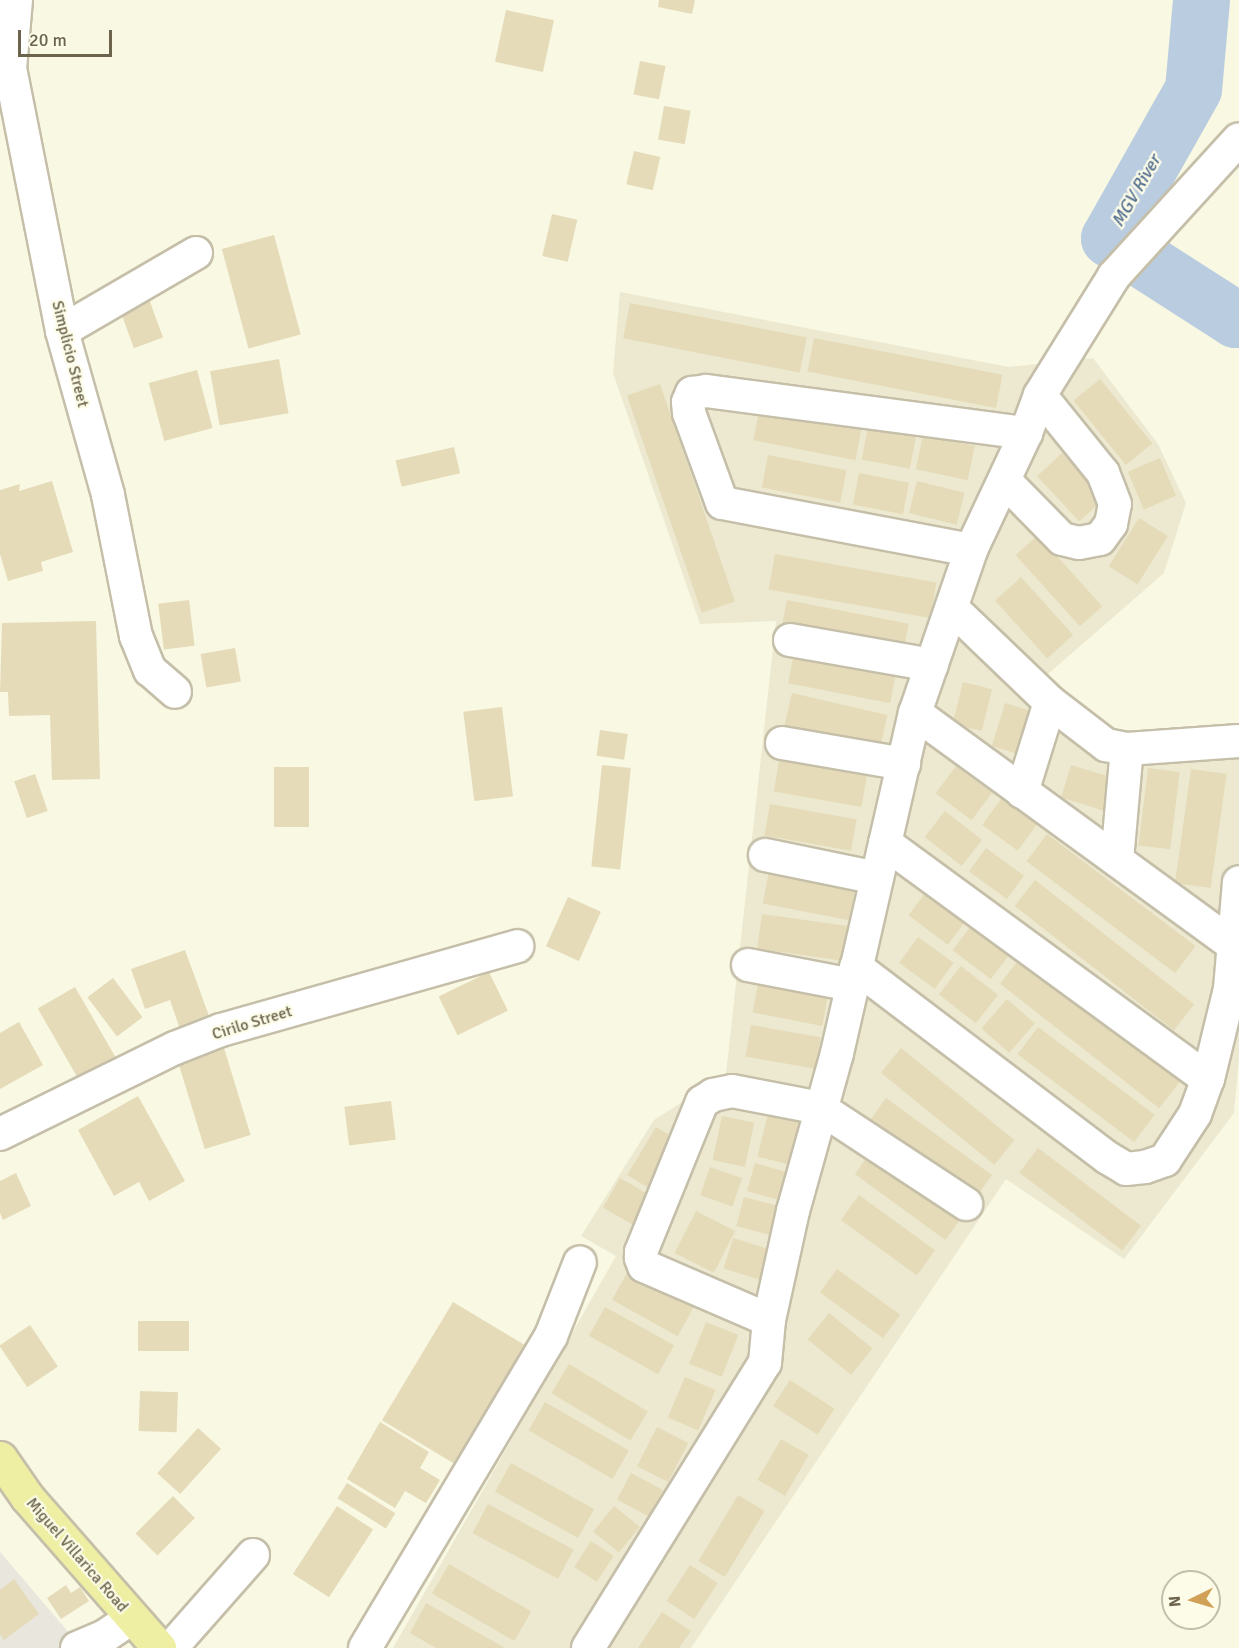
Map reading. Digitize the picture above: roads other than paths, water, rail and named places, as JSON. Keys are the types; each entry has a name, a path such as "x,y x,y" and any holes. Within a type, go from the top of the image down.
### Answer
{"main road":[{"name":"Miguel Villarica Road","path":"0,1458 27,1497 159,1648"}],"street":[{"name":"Simplicio Street","path":"16,0 10,68 62,331 108,495 135,636 150,670 175,692"},
{"path":"588,1648 765,1363 769,1320 793,1211 837,1053 915,713 971,550 1005,481 1040,396 1114,276 1239,139"},
{"path":"62,331 196,253"},
{"path":"971,550 722,502 689,414 688,402 692,393 706,390 1026,433"},
{"path":"1005,481 1062,539 1079,543 1100,539 1111,524 1115,504 1103,473 1040,396"},
{"path":"952,608 1050,702 1106,745 1127,749 1239,741"},
{"path":"790,640 932,665"},
{"path":"1022,792 1050,702"},
{"path":"915,713 1233,945"},
{"path":"782,743 904,764"},
{"path":"1117,860 1127,749"},
{"path":"885,843 1208,1079"},
{"path":"765,855 877,878"},
{"path":"748,965 854,976 1126,1169 1145,1167 1165,1160 1195,1114 1208,1079 1230,989 1239,882"},
{"name":"Cirilo Street","path":"0,1134 175,1048 221,1030 517,946"},
{"path":"769,1320 644,1266 641,1252 702,1102 713,1095 732,1091 820,1108 966,1204"},
{"path":"365,1648 550,1336 580,1262"},
{"path":"171,1648 253,1555"},
{"path":"77,1648 105,1636 132,1618"}],"waterway":[{"name":"MGV River","path":"1201,0 1193,89 1109,238 1235,319 1239,318"}]}
